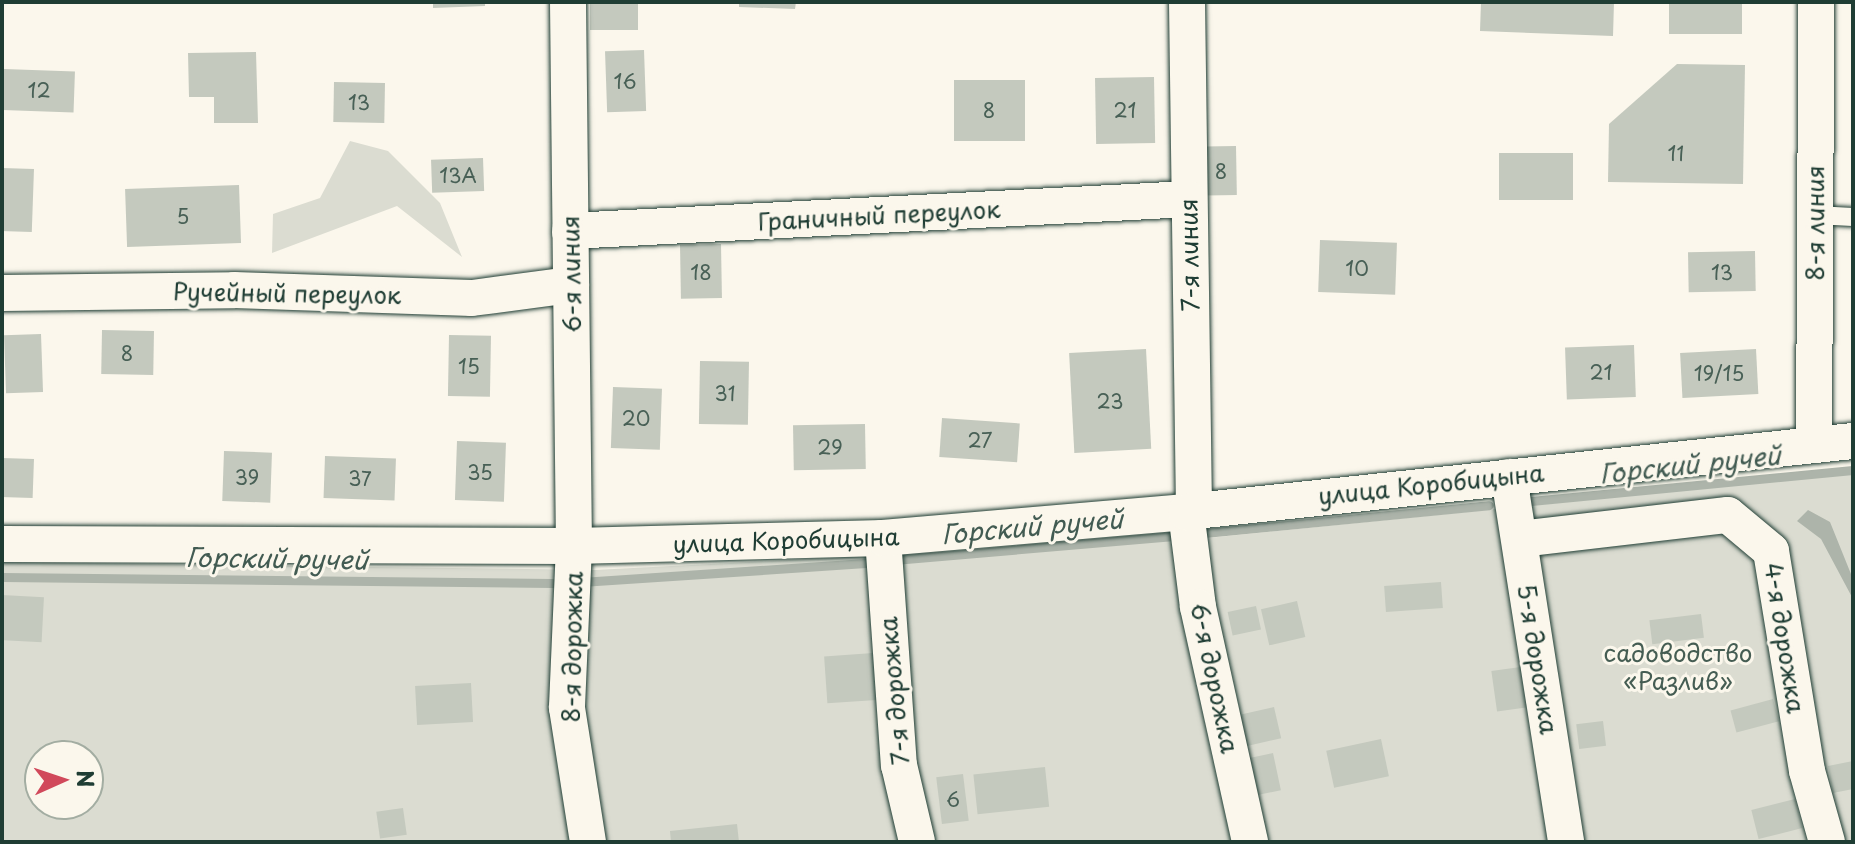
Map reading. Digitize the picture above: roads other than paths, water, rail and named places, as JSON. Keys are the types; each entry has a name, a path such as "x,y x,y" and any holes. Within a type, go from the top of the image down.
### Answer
{"street":[{"name":"6-я линия","path":"568,2 574,546"},
{"name":"7-я линия","path":"1187,2 1190,510"},
{"name":"8-я линия","path":"1814,444 1816,2"},
{"name":"Граничный переулок","path":"570,231 1188,199"},
{"name":"Ручейный переулок","path":"2,293 234,290 472,298 571,285"},
{"name":"улица Коробицына","path":"2,544 574,546 883,538 1190,510 1853,441"},
{"name":"5-я дорожка","path":"1509,477 1566,842"},
{"name":"6-я дорожка","path":"1190,510 1198,607 1250,842"},
{"name":"4-я дорожка","path":"1520,539 1728,515 1771,551 1807,771 1827,842"},
{"name":"7-я дорожка","path":"883,538 899,765 917,842"},
{"name":"8-я дорожка","path":"574,546 567,708 588,842"}],"lane":[{"path":"1815,215 1853,217"}],"waterway":[{"name":"Горский ручей","path":"1531,501 1853,470"},
{"name":"Горский ручей","path":"1205,533 1489,505"},
{"name":"Горский ручей","path":"894,560 1174,536"},
{"name":"Горский ручей","path":"581,582 869,563"},
{"name":"Горский ручей","path":"2,577 552,583"}],"park label":[{"name":"садоводство «Разлив»","path":"1678,667"}]}
